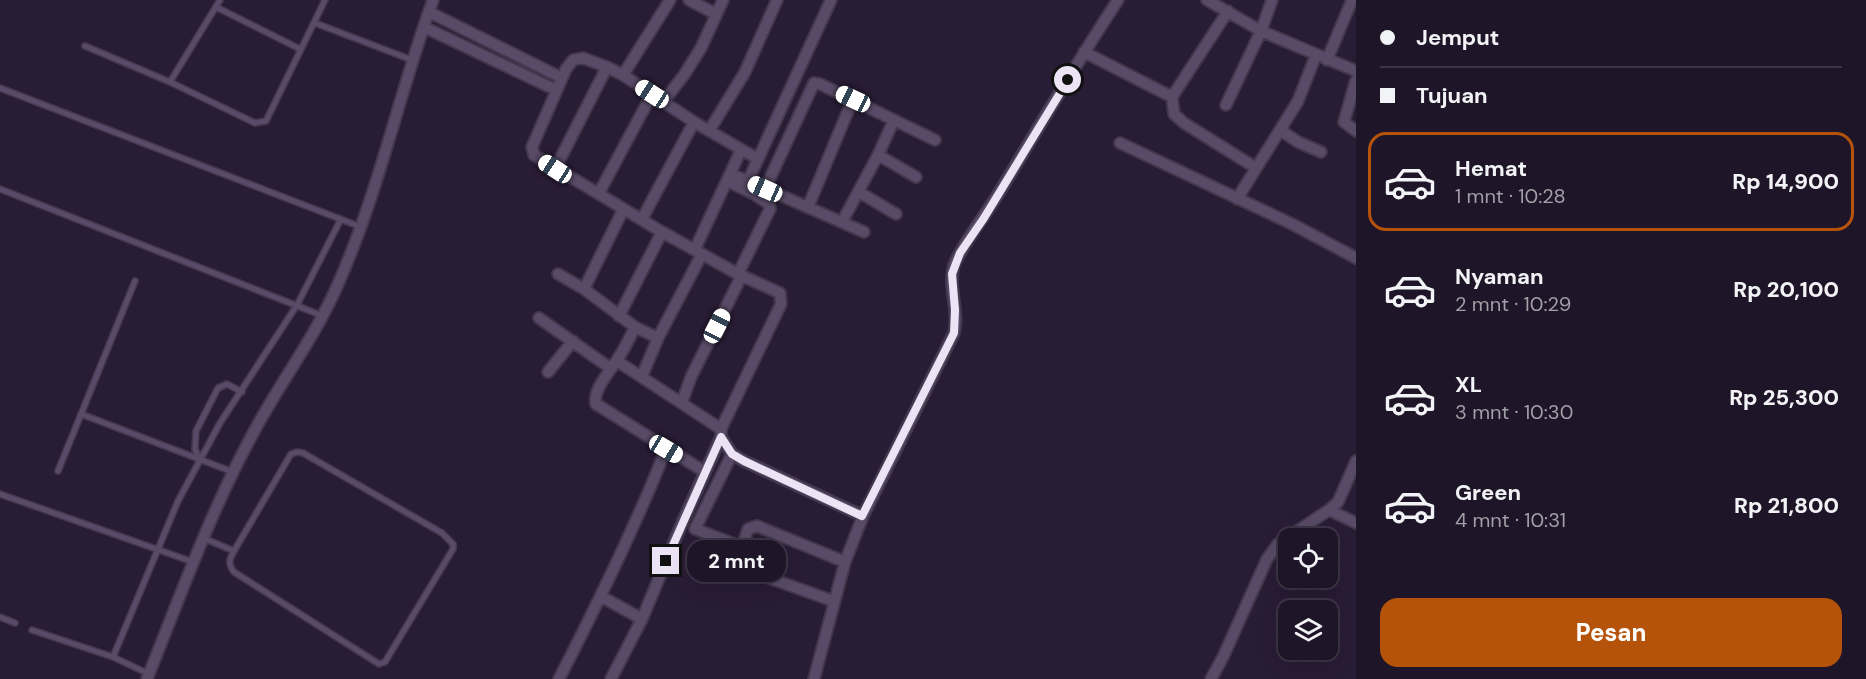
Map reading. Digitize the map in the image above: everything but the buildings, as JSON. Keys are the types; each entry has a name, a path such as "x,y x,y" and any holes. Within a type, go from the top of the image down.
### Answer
{"street":[{"path":"148,677 202,538 233,472 251,435 323,316 338,284 361,227 388,145 412,60 433,0"},
{"path":"623,75 670,0"},
{"path":"689,0 716,14"},
{"path":"663,102 701,48 723,0"},
{"path":"709,131 745,72 777,0"},
{"path":"746,185 831,0"},
{"path":"814,679 833,601 862,516 954,333 952,274 960,253 1118,0"},
{"path":"1207,0 1261,31 1356,71"},
{"path":"1226,105 1261,31 1272,0"},
{"path":"1237,199 1298,101 1352,0"},
{"path":"1228,11 1172,96 1174,114 1184,123 1256,168"},
{"path":"429,12 562,78"},
{"path":"424,27 556,90"},
{"path":"492,58 499,45"},
{"path":"1084,52 1172,96"},
{"path":"611,679 642,619 721,433 780,304 780,293 740,275 623,210 600,193 534,155 532,147 562,78 573,60 583,58 623,75 694,122 758,159"},
{"path":"555,169 607,68"},
{"path":"1356,80 1344,122 1356,131"},
{"path":"765,189 812,85 816,83 934,140"},
{"path":"600,193 652,94"},
{"path":"808,207 853,99"},
{"path":"842,222 894,120"},
{"path":"642,219 694,122"},
{"path":"1280,130 1298,142 1321,152"},
{"path":"1120,143 1292,224 1356,258"},
{"path":"642,376 741,150"},
{"path":"878,155 916,177"},
{"path":"728,177 746,185 765,189 864,232"},
{"path":"682,402 691,377 770,209 769,204 746,185"},
{"path":"859,192 897,214"},
{"path":"584,289 623,210"},
{"path":"619,316 662,232"},
{"path":"558,274 584,289 635,327 658,338"},
{"path":"539,318 613,365 642,376 682,402 721,433 732,454 862,516"},
{"path":"635,327 595,398 596,404 705,472"},
{"path":"548,372 573,341"},
{"path":"559,679 602,597 642,511 666,449"},
{"path":"732,454 695,529 742,547"},
{"path":"1211,679 1267,559 1278,544 1338,502 1356,461"},
{"path":"1329,510 1356,523"},
{"path":"833,601 739,567 738,560 742,547 748,529 757,526 845,562"},
{"path":"602,597 642,619"}],"lane":[{"path":"170,82 220,0"},
{"path":"85,46 170,82 255,123 261,123 266,121 325,0"},
{"path":"216,7 300,49"},
{"path":"315,23 412,60"},
{"path":"0,88 361,227"},
{"path":"0,189 323,316"},
{"path":"113,657 178,501 220,423 297,305 341,219"},
{"path":"58,471 135,280"},
{"path":"200,460 195,449 196,431 218,388 226,384 242,392"},
{"path":"81,414 233,472"},
{"path":"297,452 303,453 442,533 453,544 453,549 385,662 379,664 234,572 229,561 234,551 291,454 297,452"},
{"path":"0,494 193,562"},
{"path":"202,538 234,551"},
{"path":"0,617 15,623"},
{"path":"32,630 113,657 148,677"}],"route":[{"path":"666,561 721,437 732,454 744,461 862,516 954,333 952,274 960,253 984,218 1068,80"}]}
